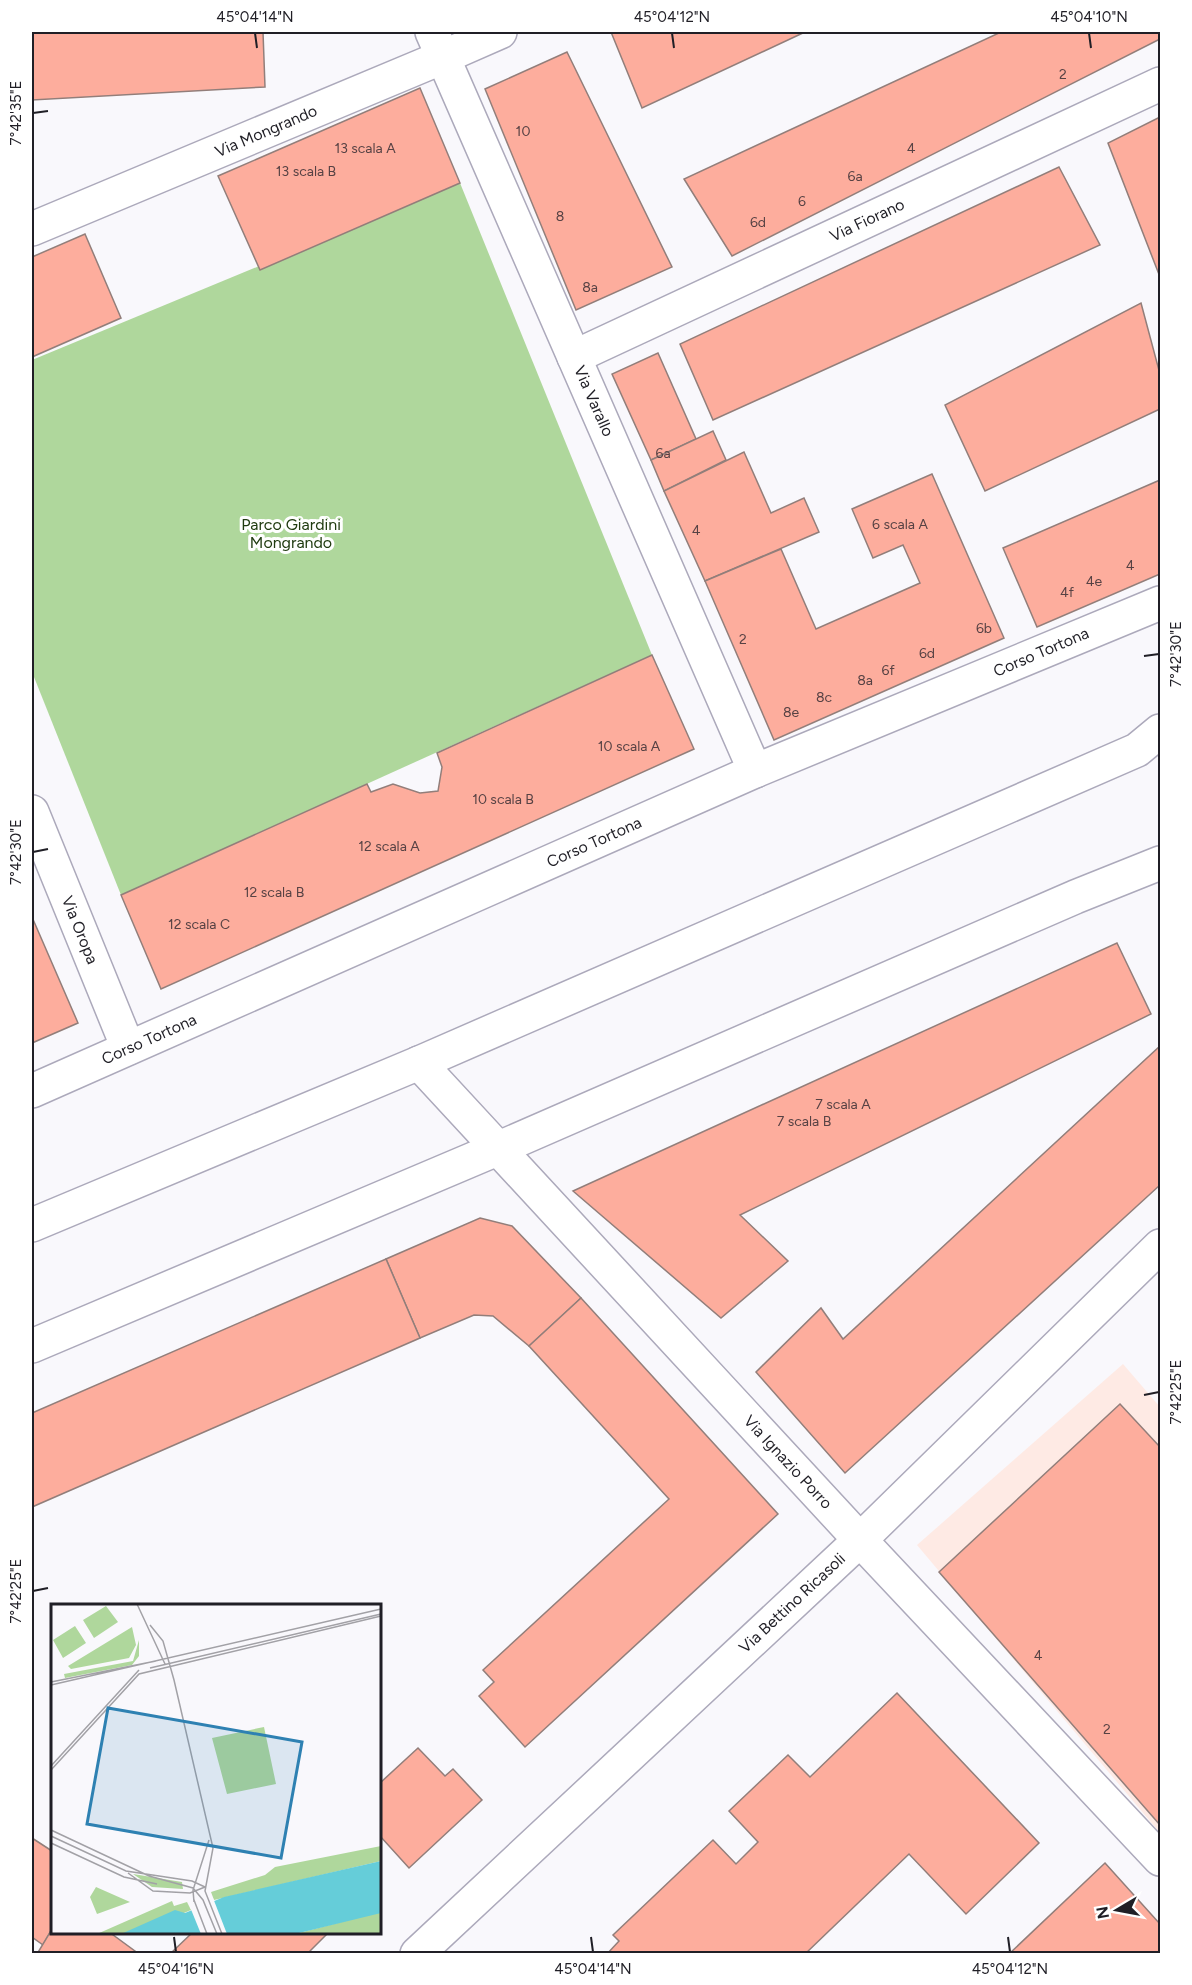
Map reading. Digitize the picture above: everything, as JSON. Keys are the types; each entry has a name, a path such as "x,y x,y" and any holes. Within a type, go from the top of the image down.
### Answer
{"street":[{"name":"Via Mongrando","path":"32,228 437,44 500,32"},
{"name":"Via Varallo","path":"437,44 755,771"},
{"name":"Via Fiorano","path":"574,357 1161,84"},
{"name":"Corso Tortona","path":"32,1092 755,771 1161,603"},
{"path":"32,1225 419,1064 1153,744"},
{"name":"Via Oropa","path":"32,812 128,1048"},
{"path":"32,1346 497,1149 1064,902 1161,863"},
{"name":"Via Ignazio Porro","path":"419,1064 860,1540 1161,1859"},
{"name":"Via Bettino Ricasoli","path":"417,1953 860,1540 1161,1246"}],"shaded area":[{"path":"1123,1364 1160,1407 1160,1833 917,1545"}],"green space":[{"name":"Parco Giardini Mongrando","path":"460,183 652,655 121,895 32,672 32,360"}],"building":[{"path":"32,32 263,32 265,87 32,100"},
{"path":"611,32 805,32 642,108"},
{"path":"1001,32 1160,32 1160,39 732,256 684,179"},
{"path":"567,52 672,267 576,310 485,89"},
{"path":"420,88 460,183 260,270 218,176"},
{"path":"1160,117 1160,277 1108,143"},
{"path":"1059,167 1100,245 713,420 680,344"},
{"path":"85,234 121,318 32,357 32,257"},
{"path":"1141,303 1160,374 1160,409 985,491 945,405"},
{"path":"658,353 696,439 651,460 612,374"},
{"path":"713,431 726,460 664,491 651,460"},
{"path":"744,452 771,513 804,498 819,532 705,581 664,491"},
{"path":"932,474 1004,638 774,740 705,581 781,549 816,629 920,583 903,545 873,558 852,509"},
{"path":"1160,480 1160,574 1037,627 1003,548"},
{"path":"652,655 694,749 161,989 121,895 367,784 371,792 393,784 420,793 438,791 442,767 437,753"},
{"path":"32,917 78,1023 32,1043"},
{"path":"1117,943 1151,1014 740,1215 788,1261 721,1318 573,1191"},
{"path":"1160,1046 1160,1185 845,1473 756,1372 821,1308 843,1339"},
{"path":"480,1218 512,1226 581,1298 529,1346 493,1316 474,1315 420,1338 386,1259"},
{"path":"386,1259 420,1338 32,1507 32,1413"},
{"path":"581,1298 778,1514 525,1747 479,1696 494,1682 483,1670 669,1499 529,1346"},
{"path":"1120,1404 1160,1447 1160,1825 939,1572"},
{"path":"897,1693 1039,1843 966,1914 909,1854 805,1954 607,1954 619,1941 613,1935 713,1840 736,1864 758,1842 729,1811 788,1755 810,1777"},
{"path":"418,1748 445,1776 453,1769 482,1800 409,1868 381,1837 381,1782"},
{"path":"32,1838 51,1850 51,1931 43,1945 32,1937"},
{"path":"1105,1863 1160,1924 1160,1954 1009,1954"},
{"path":"51,1931 51,1934 112,1934 139,1954 37,1954"},
{"path":"191,1934 327,1934 307,1954 170,1954"}]}
